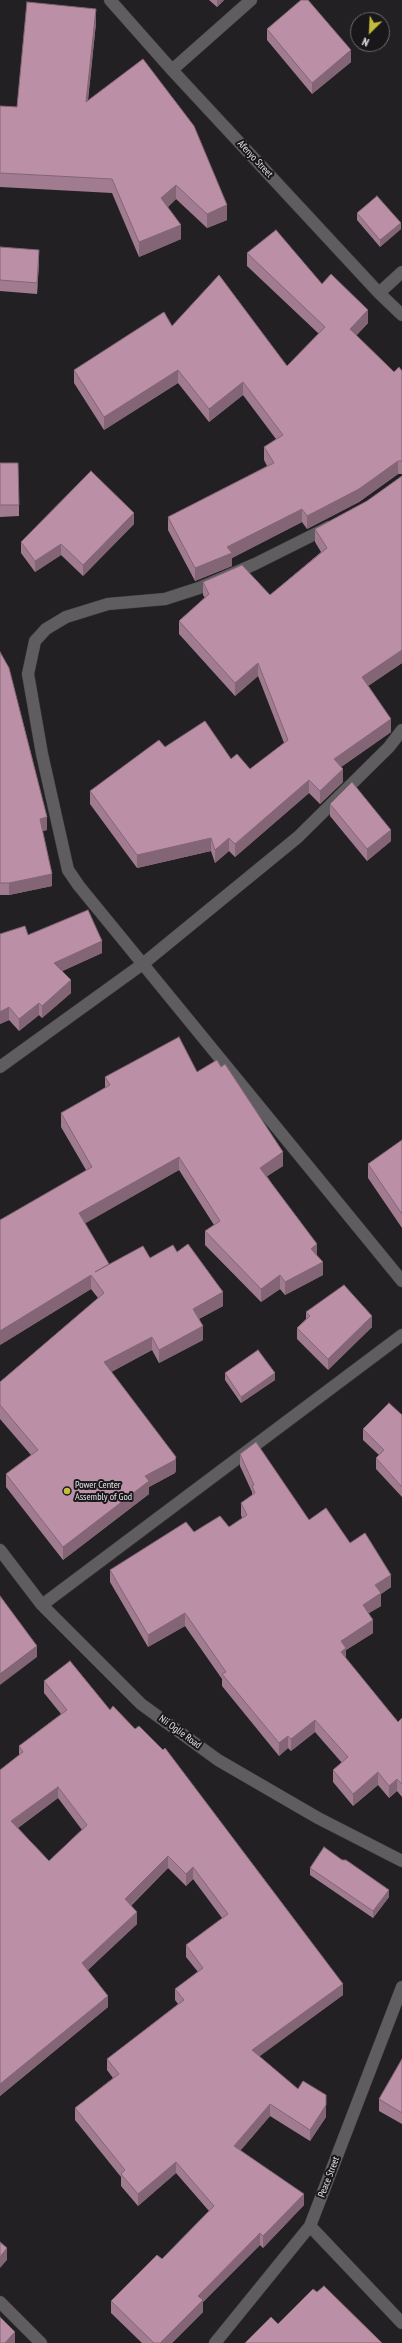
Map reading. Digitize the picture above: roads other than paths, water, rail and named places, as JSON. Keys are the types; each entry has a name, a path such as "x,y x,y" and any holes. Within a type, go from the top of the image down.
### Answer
{"street":[{"name":"Afenyo Street","path":"110,0 172,70 379,293 402,315"},
{"path":"172,70 251,0"},
{"path":"379,293 402,272"},
{"path":"342,519 255,564 199,588 165,599 108,604 66,617 46,629 35,641 28,674 42,754 68,870 79,886 144,963 402,1280"},
{"path":"0,1067 144,963 298,837 389,747 402,730"},
{"path":"42,1605 402,1335"},
{"name":"Nii Oglie Road","path":"0,1550 42,1605 141,1704 218,1760 318,1818 402,1862"},
{"name":"Peace Street","path":"215,2343 310,2226 402,1987"},
{"path":"310,2226 402,2323"},
{"path":"0,2302 41,2343"}],"place":[{"name":"Power Center Assembly of God","path":"67,1491"}]}
